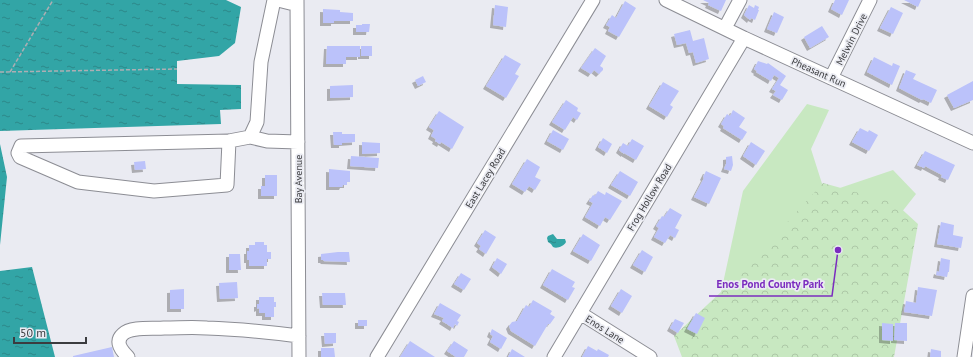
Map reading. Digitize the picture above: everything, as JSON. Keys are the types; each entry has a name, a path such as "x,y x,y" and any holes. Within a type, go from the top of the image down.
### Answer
{"street":[{"path":"250,137 257,122 261,62 274,0"},
{"path":"278,0 290,3 297,2"},
{"name":"East Lacey Road","path":"377,357 592,0"},
{"name":"Pheasant Run","path":"666,0 744,38 973,142"},
{"path":"726,28 740,0"},
{"name":"Melwin Drive","path":"831,78 870,0"},
{"name":"Bay Avenue","path":"297,2 299,357"},
{"name":"Frog Hollow Road","path":"554,357 744,38"},
{"path":"229,141 227,185 154,191 78,182 20,158 18,153 20,146 229,141 250,137 267,141 298,142"},
{"path":"964,357 973,296"},
{"name":"Enos Lane","path":"580,313 650,357"},
{"path":"128,357 120,346 119,338 123,333 142,328 207,328 299,336"}],"path":[{"path":"10,72 53,0"},
{"path":"0,72 177,69"}],"green space":[{"path":"807,104 829,110 811,149 825,193 893,170 916,194 890,227 707,357 743,191"},
{"path":"823,183 895,203 918,224 894,357 682,357 674,336 739,275"}],"water":[{"path":"0,0 226,0 241,7 235,43 219,56 177,61 177,84 241,85 241,109 220,110 221,124 0,131"},
{"path":"0,144 7,177 0,245"},
{"path":"553,234 557,239 565,239 566,242 562,246 555,248 553,247 548,242 547,238"},
{"path":"32,267 55,357 0,357 0,271"}],"building":[{"path":"703,0 726,0 721,11 708,5 709,3"},
{"path":"835,0 849,0 842,15 831,9"},
{"path":"904,0 921,0 918,7"},
{"path":"625,1 636,8 619,37 608,31 610,27 606,25 612,15 616,18"},
{"path":"495,5 508,7 506,27 493,25"},
{"path":"749,5 754,8 755,5 759,7 755,20 751,18 750,20 744,15"},
{"path":"891,7 903,13 893,34 880,28"},
{"path":"323,9 340,10 340,12 353,13 353,21 334,21 334,23 323,23"},
{"path":"774,12 784,17 777,33 767,29"},
{"path":"370,24 369,32 356,32 356,25"},
{"path":"822,26 829,37 810,48 804,37"},
{"path":"690,30 693,41 704,38 709,59 696,63 693,52 689,53 686,43 677,45 674,34"},
{"path":"327,46 360,46 360,57 346,57 346,64 326,64"},
{"path":"361,46 372,46 372,56 361,56"},
{"path":"595,48 606,56 600,66 603,70 599,74 594,70 591,74 581,68"},
{"path":"505,55 521,64 515,74 519,76 506,98 486,86"},
{"path":"874,57 892,66 893,63 900,66 892,85 867,72"},
{"path":"758,61 768,63 786,76 780,85 788,90 782,100 773,95 776,91 772,89 779,78 774,75 771,81 756,72 757,71 754,69"},
{"path":"906,70 916,74 913,79 937,90 931,103 899,88"},
{"path":"423,76 426,82 418,86 415,80"},
{"path":"973,81 973,100 954,108 947,95"},
{"path":"663,82 679,91 670,105 673,107 667,117 649,106"},
{"path":"353,85 353,97 330,98 330,86"},
{"path":"566,100 578,108 577,111 581,113 577,120 573,117 565,130 552,122"},
{"path":"733,110 745,118 739,127 747,132 742,140 723,128 724,126 721,124 727,114 730,116"},
{"path":"439,111 464,127 452,149 441,142 440,144 435,141 436,139 431,136 434,130 429,127"},
{"path":"860,128 868,132 869,130 878,135 869,151 852,142"},
{"path":"553,130 569,139 563,150 547,141"},
{"path":"333,132 355,134 355,142 334,145"},
{"path":"603,138 612,144 607,153 598,147"},
{"path":"632,139 644,146 636,160 619,150 623,143 628,146"},
{"path":"362,142 380,143 380,153 362,154"},
{"path":"751,142 765,151 756,165 743,156"},
{"path":"925,151 955,165 948,180 925,166 924,168 917,165"},
{"path":"351,156 379,158 378,168 350,166"},
{"path":"732,156 733,165 731,171 724,169 726,157"},
{"path":"527,159 540,167 535,177 541,180 535,190 529,186 525,192 512,184"},
{"path":"145,161 146,169 135,170 134,162"},
{"path":"329,169 350,171 350,182 347,182 347,185 343,185 342,187 329,187"},
{"path":"620,171 638,182 630,196 611,185"},
{"path":"706,171 721,178 709,204 694,197"},
{"path":"265,175 277,175 277,196 261,196 261,186 265,186"},
{"path":"598,191 605,195 606,192 622,201 610,220 605,217 600,226 585,217 593,203 589,201"},
{"path":"670,208 682,215 675,228 679,230 675,238 670,235 665,243 654,237 659,228 656,226 662,216 664,217"},
{"path":"941,222 954,225 953,235 963,237 961,248 937,244"},
{"path":"485,230 496,237 486,254 479,249 481,246 477,243"},
{"path":"583,234 600,245 591,261 573,251"},
{"path":"255,242 264,242 264,245 267,245 267,252 271,252 271,259 267,259 267,266 249,266 247,251 249,251 249,245 255,245"},
{"path":"642,250 653,257 645,272 633,265"},
{"path":"349,252 350,262 321,260 321,254"},
{"path":"229,254 240,254 241,270 229,270"},
{"path":"497,258 507,264 501,274 492,267"},
{"path":"941,258 950,260 947,277 936,275 937,271 939,272"},
{"path":"552,269 575,282 572,287 575,288 568,300 543,285"},
{"path":"461,273 471,279 464,290 454,284"},
{"path":"237,282 238,298 220,299 219,283"},
{"path":"918,287 937,290 932,316 904,312 906,301 916,303"},
{"path":"184,289 184,309 170,309 170,290"},
{"path":"621,289 632,296 622,313 611,306"},
{"path":"322,293 345,293 346,305 323,305"},
{"path":"259,297 274,297 276,307 274,307 274,317 265,317 265,313 259,313 257,304 259,304"},
{"path":"533,300 552,311 550,314 555,317 550,324 548,324 535,346 511,331 509,326 512,322 517,321 526,305 529,307"},
{"path":"440,303 461,315 457,321 459,322 457,326 455,324 453,328 442,321 444,318 434,314"},
{"path":"696,313 705,318 697,334 687,329"},
{"path":"675,319 684,323 678,333 670,328"},
{"path":"358,320 367,320 367,326 358,326"},
{"path":"882,323 893,324 893,341 882,340"},
{"path":"895,323 907,323 907,341 894,340"},
{"path":"492,329 507,338 501,349 490,342 493,336 490,334"},
{"path":"324,333 336,333 336,343 325,344"},
{"path":"410,341 435,357 400,357"},
{"path":"454,341 468,350 464,357 456,357 447,351"},
{"path":"588,346 609,355 608,357 582,357"},
{"path":"112,347 114,357 73,357 73,356"},
{"path":"321,348 334,348 335,357 321,357"},
{"path":"512,349 525,357 508,357"},
{"path":"931,349 941,351 941,357 930,357"}],"place":[{"name":"Enos Pond County Park","path":"838,250"}]}
